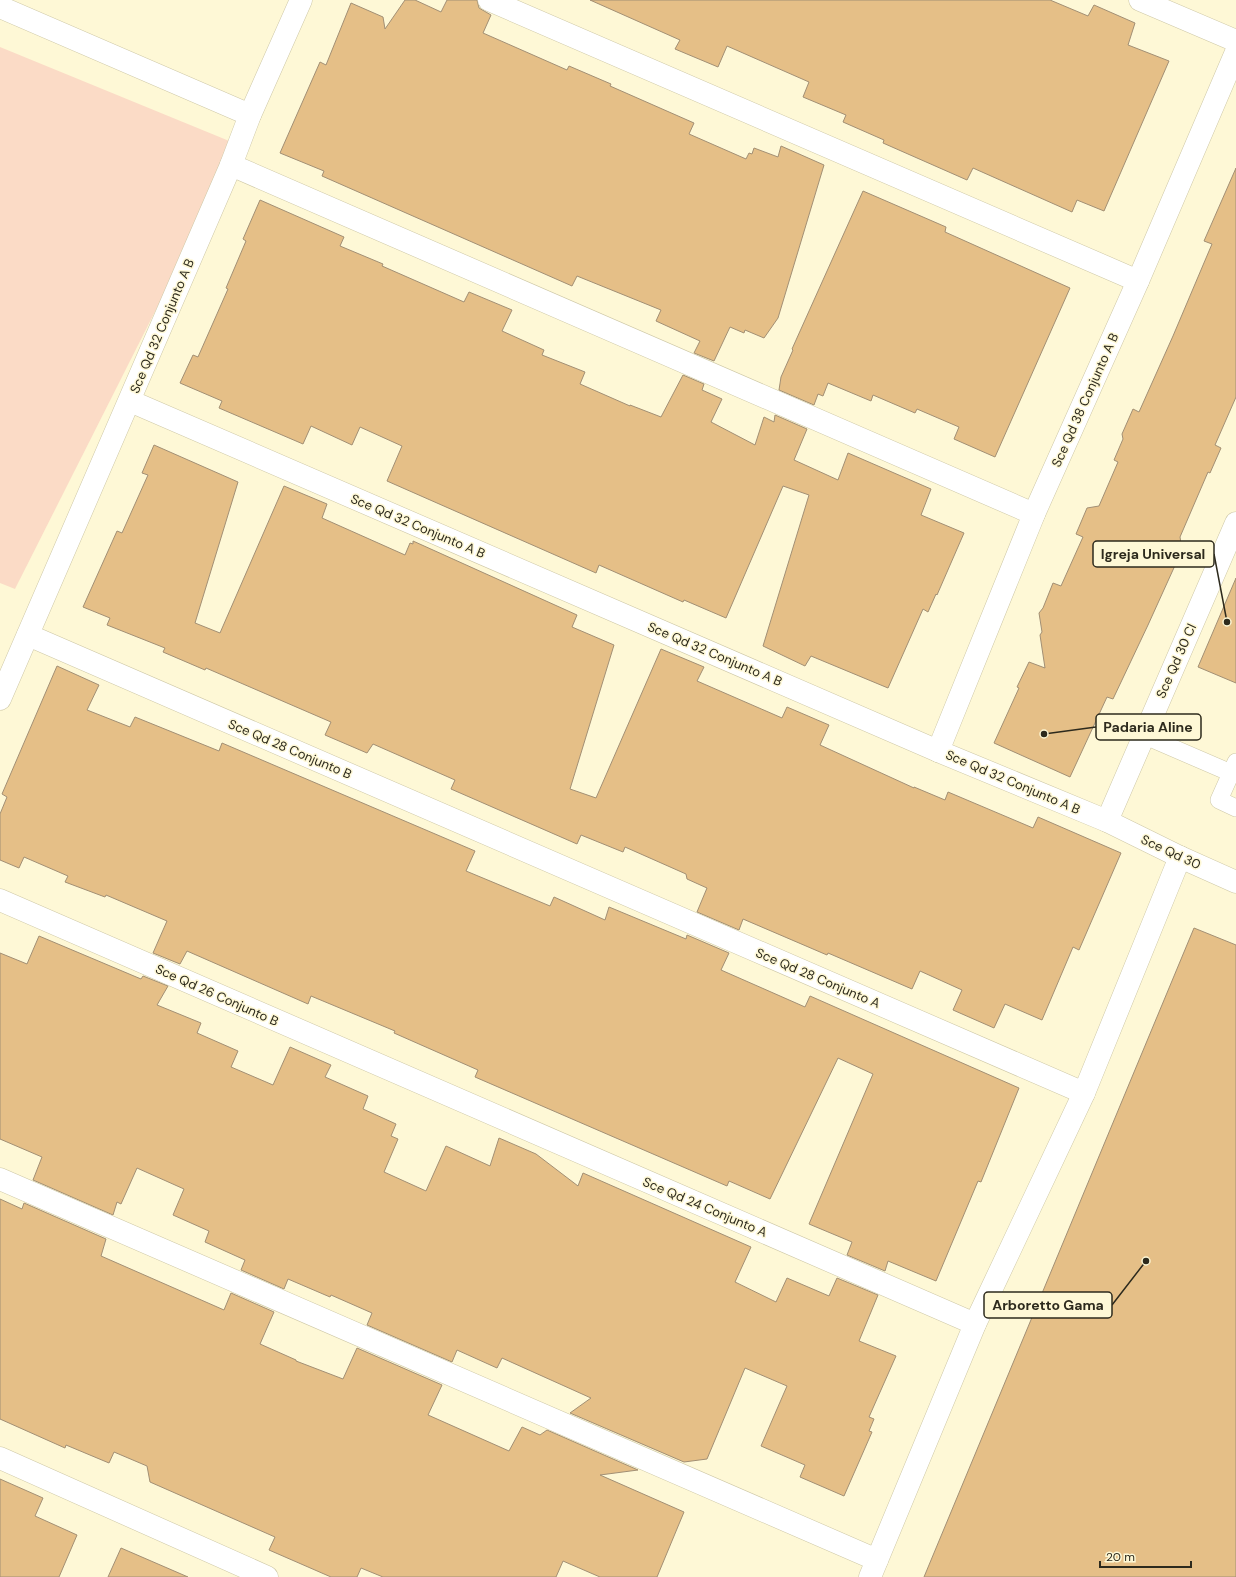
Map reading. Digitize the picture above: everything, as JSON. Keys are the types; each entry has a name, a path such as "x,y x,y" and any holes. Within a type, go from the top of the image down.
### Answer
{"street":[{"name":"Sce Qd 32 Conjunto A B","path":"301,0 250,115 231,165 130,401 938,750 1107,821"},
{"path":"489,0 1138,281"},
{"path":"1140,0 1236,41"},
{"path":"0,7 250,115"},
{"name":"Sce Qd 38 Conjunto A B","path":"938,750 1034,514 1138,281 1236,52"},
{"path":"231,165 1034,514"},
{"path":"0,699 130,401"},
{"name":"Sce Qd 30 Cl","path":"1107,821 1236,523"},
{"name":"Sce Qd 28 Conjunto B","path":"28,636 552,862"},
{"name":"Sce Qd 30","path":"1107,821 1180,857 1236,882"},
{"path":"0,1179 874,1568 975,1324 1084,1093 1180,857"},
{"name":"Sce Qd 28 Conjunto A","path":"552,862 1084,1093"},
{"name":"Sce Qd 26 Conjunto B","path":"0,900 434,1089"},
{"name":"Sce Qd 24 Conjunto A","path":"434,1089 975,1324"},
{"path":"0,1458 267,1577"}],"lane":[{"path":"1143,736 1234,767 1219,800 1236,808"}],"shaded area":[{"path":"0,47 239,145 15,589 0,583"}],"building":[{"path":"405,0 415,0 441,12 447,0 477,0 479,8 491,15 483,33 567,70 569,66 694,123 689,134 746,159 749,153 752,154 754,148 778,157 781,146 824,165 778,318 764,338 745,330 744,333 730,327 714,361 694,353 700,341 656,321 661,310 577,276 572,286 322,176 324,171 280,153 320,62 326,65 351,3 383,17 385,29"},
{"path":"590,0 1050,0 1088,16 1094,5 1135,23 1128,45 1169,61 1104,211 1077,200 1072,212 973,168 967,180 883,143 884,140 843,122 846,115 803,97 809,82 727,46 718,67 675,49 680,40"},
{"path":"1236,168 1236,397 1215,445 1221,448 1210,473 1208,472 1180,537 1182,550 1113,699 1107,697 1070,777 994,743 1029,662 1045,668 1040,635 1042,632 1039,613 1043,608 1053,583 1061,586 1083,537 1076,534 1087,508 1099,506 1118,462 1114,460 1123,439 1122,434 1133,409 1139,412 1212,244 1204,241"},
{"path":"863,191 946,227 945,232 1070,288 995,457 954,439 959,427 917,409 915,413 873,395 871,401 828,383 823,396 818,394 814,405 779,390 781,377 793,350 792,349"},
{"path":"260,200 344,237 340,246 383,264 382,266 464,302 469,292 512,310 502,331 544,350 542,355 585,372 580,384 630,406 661,417 683,375 704,384 702,390 722,399 711,422 755,445 764,417 774,422 775,415 807,429 794,460 838,480 848,453 931,489 921,515 964,533 928,612 923,609 888,688 811,656 805,666 763,646 809,495 783,486 726,618 684,600 683,602 599,565 596,573 387,481 402,446 360,427 352,445 311,426 303,444 219,408 222,401 180,383 193,355 198,357 228,289 226,288 246,241 243,239"},
{"path":"154,445 238,482 195,623 220,633 284,486 327,504 322,518 405,555 410,543 413,544 413,541 577,615 572,627 614,645 570,789 596,798 661,649 704,667 697,681 782,718 787,707 829,725 820,745 914,788 945,800 948,792 1033,828 1038,817 1121,853 1079,950 1073,947 1042,1020 1005,1004 994,1028 953,1010 962,990 920,971 912,989 743,919 739,930 697,912 707,888 687,879 686,874 625,847 623,852 581,835 577,844 451,789 455,780 373,744 367,753 325,735 331,722 206,668 205,670 163,652 165,648 107,625 110,618 83,607 117,531 122,533 148,475 142,473"},
{"path":"1236,578 1236,683 1198,667"},
{"path":"57,666 99,685 87,710 130,727 135,717 219,751 222,743 475,851 466,871 550,906 554,897 605,920 609,907 686,939 687,935 729,953 721,970 805,1007 810,996 1019,1088 981,1182 978,1181 936,1281 888,1261 885,1271 847,1255 852,1242 809,1224 873,1074 838,1058 770,1199 729,1181 727,1186 475,1077 478,1070 394,1033 395,1031 311,996 308,1004 187,951 180,964 153,953 167,921 106,895 105,897 65,882 68,876 24,857 19,868 0,860 0,814 7,797 2,794"},
{"path":"1194,928 1236,945 1236,1577 924,1577"},
{"path":"39,936 141,979 143,976 168,986 157,1005 201,1023 197,1033 238,1051 231,1067 273,1085 290,1047 331,1065 325,1077 368,1096 363,1109 396,1124 391,1136 398,1139 384,1172 426,1191 446,1146 490,1166 499,1138 536,1154 578,1186 583,1173 751,1247 735,1282 776,1302 787,1278 829,1296 837,1278 878,1295 859,1341 896,1356 869,1417 874,1419 869,1431 872,1432 844,1496 800,1477 805,1465 761,1446 787,1386 745,1368 707,1459 684,1462 570,1413 591,1398 502,1358 497,1368 457,1350 452,1362 367,1325 372,1313 331,1295 330,1297 288,1279 284,1289 241,1270 245,1260 205,1242 209,1231 173,1215 184,1189 137,1168 121,1204 117,1202 113,1215 33,1180 42,1157 0,1139 0,953 27,964"},
{"path":"0,1199 22,1209 24,1203 106,1239 101,1256 224,1310 231,1293 274,1312 260,1344 296,1361 343,1379 357,1348 442,1385 428,1415 509,1451 522,1427 540,1435 547,1430 638,1470 600,1475 684,1512 657,1577 600,1577 563,1561 556,1577 383,1577 361,1568 357,1577 331,1577 269,1550 275,1537 150,1482 147,1466 114,1452 109,1463 66,1445 65,1448 0,1419"},
{"path":"0,1479 43,1498 35,1516 77,1535 59,1577 0,1577"},
{"path":"121,1548 188,1577 108,1577"}],"place":[{"name":"Igreja Universal","path":"1227,622"},
{"name":"Padaria Aline","path":"1044,734"},
{"name":"Arboretto Gama","path":"1146,1261"}]}
